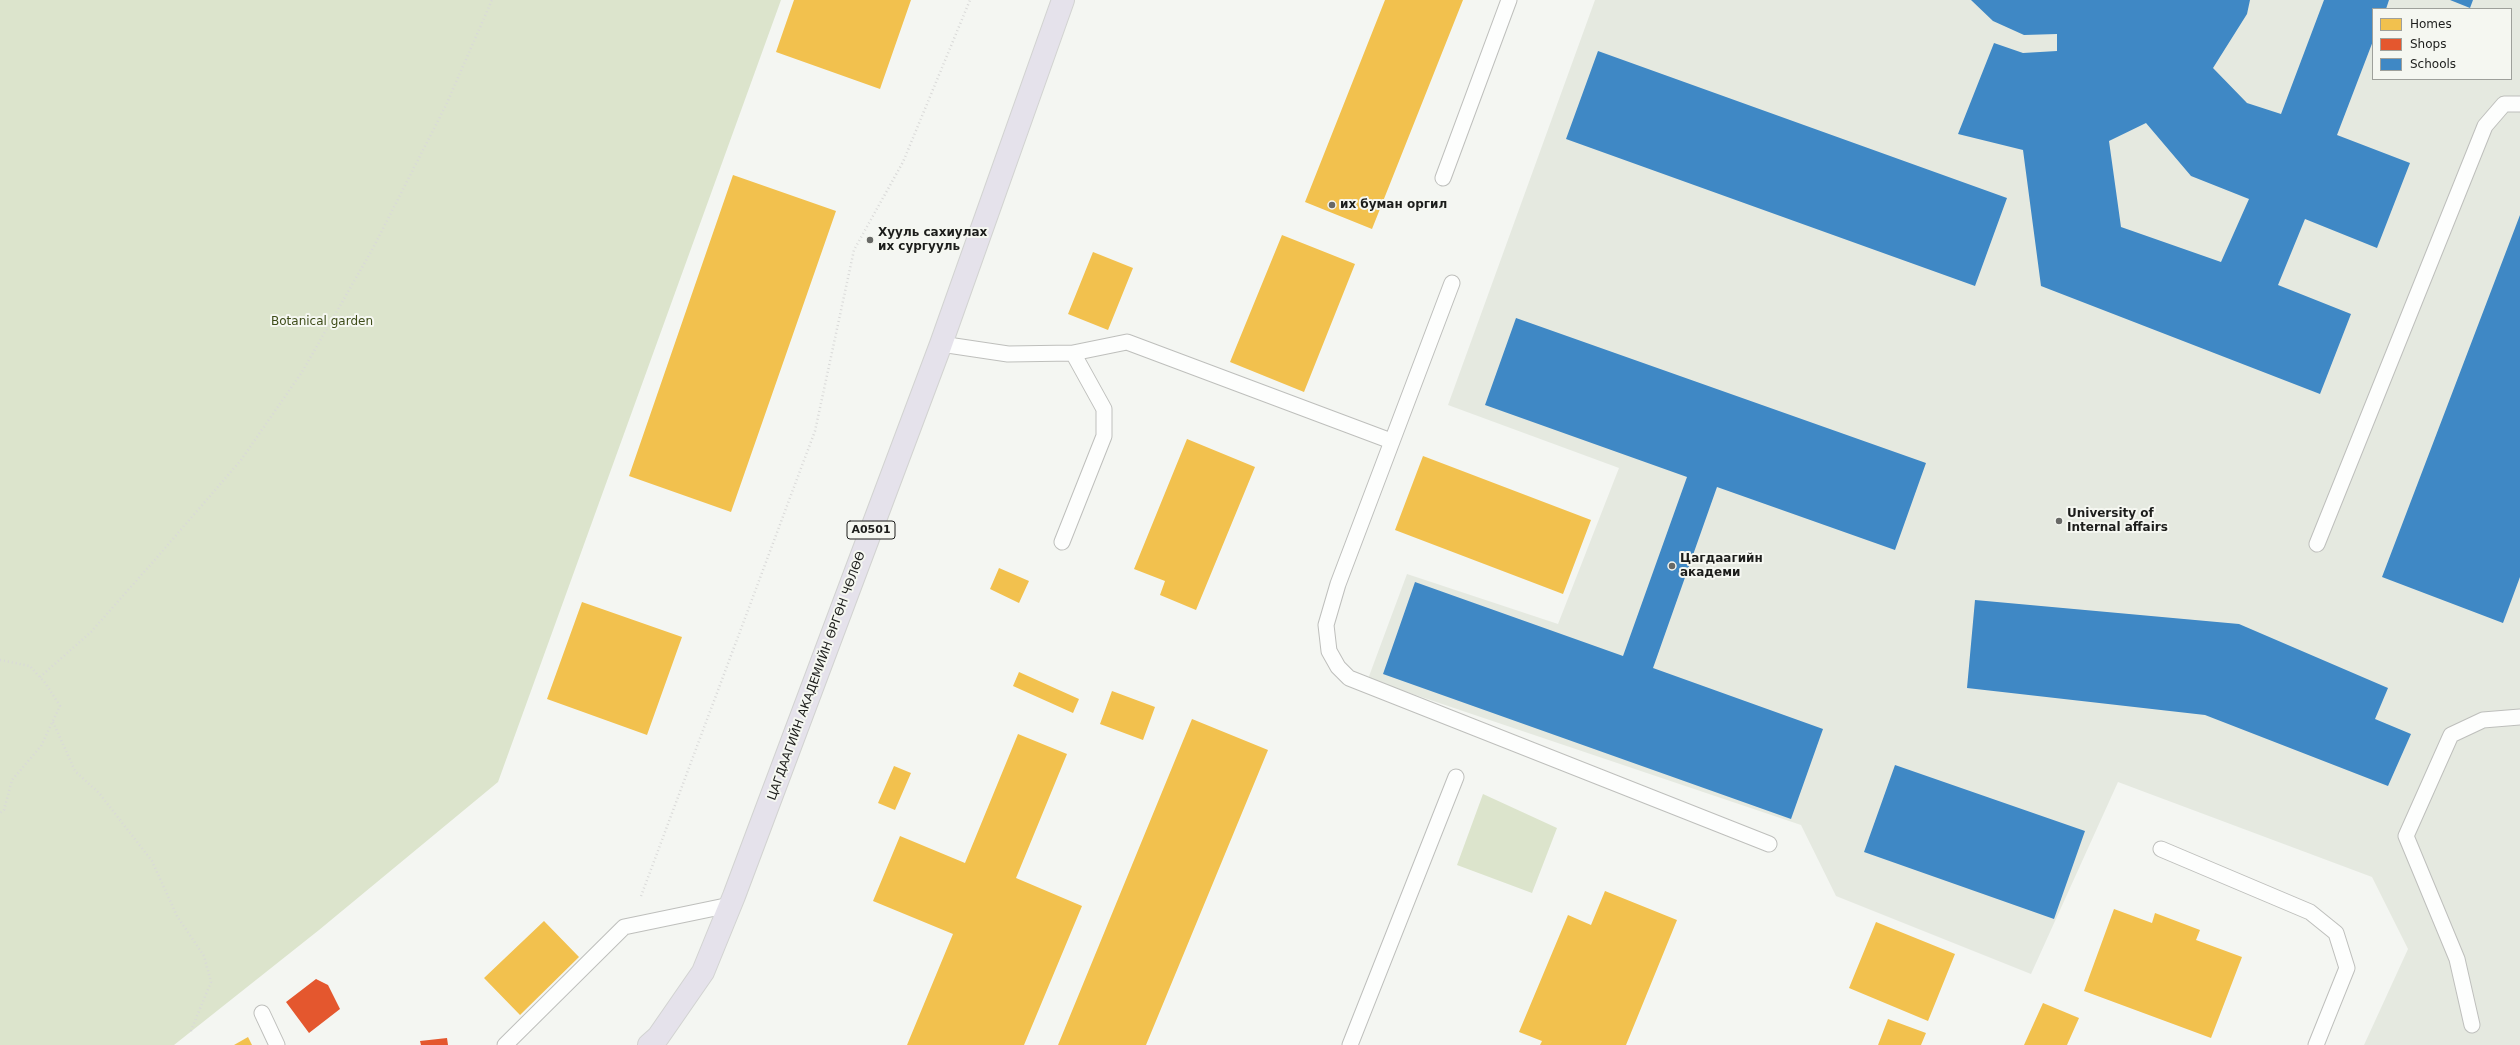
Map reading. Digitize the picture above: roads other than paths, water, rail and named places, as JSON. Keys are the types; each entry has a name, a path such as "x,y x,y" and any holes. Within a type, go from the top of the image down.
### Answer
{"highway":[{"name":"ЦАГДААГИЙН АКАДЕМИЙН ӨРГӨН ЧӨЛӨӨ","path":"649,1045 658,1037 703,972 730,905 780,777 941,344 1063,0"}],"lane":[{"path":"1443,178 1509,0"},
{"path":"2317,544 2485,126 2504,104 2520,104"},
{"path":"1452,283 1338,584 1326,625 1330,651 1338,667 1349,678 1769,844"},
{"path":"941,344 1008,354 1073,353 1127,342 1391,441"},
{"path":"1062,542 1104,436 1104,409 1073,353"},
{"path":"2472,1025 2456,959 2406,836 2451,735 2483,720 2520,717"},
{"path":"1350,1045 1456,777"},
{"path":"2161,849 2310,912 2336,933 2347,968 2316,1045"},
{"path":"505,1045 624,927 730,905"},
{"path":"262,1012 277,1045"}],"place":[{"name":"их буман оргил","path":"1332,205"},
{"name":"Хууль сахиулах их сургууль","path":"870,240"},
{"name":"University of Internal affairs","path":"2059,521"},
{"name":"Цагдаагийн академи","path":"1672,566"}],"park label":[{"name":"Botanical garden","path":"322,322"}]}
